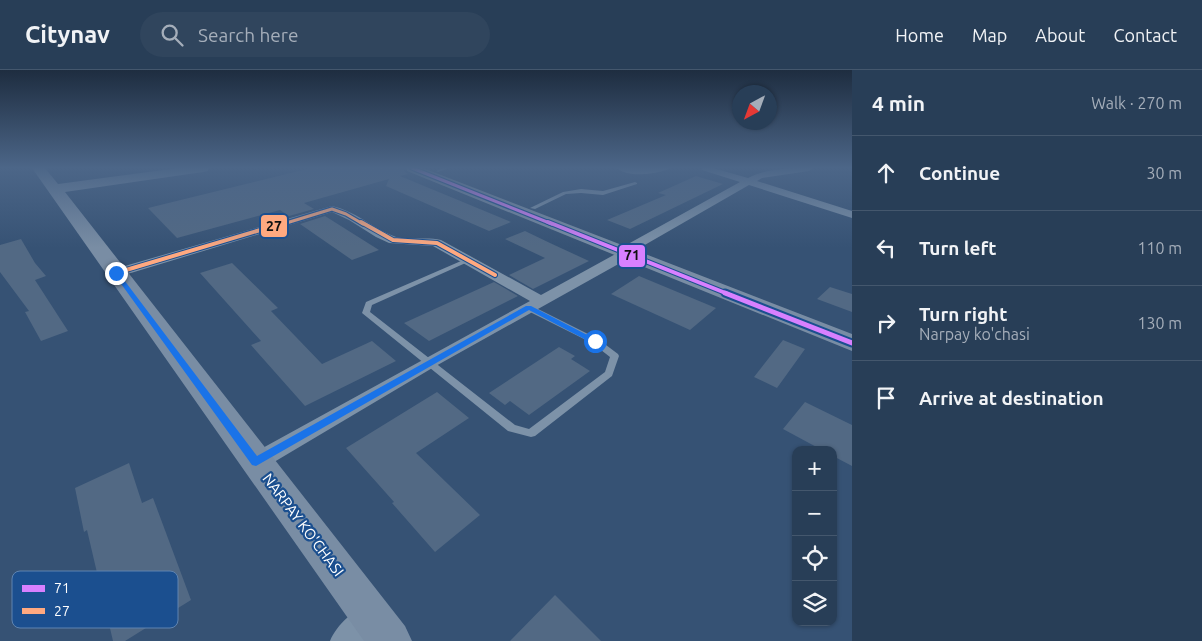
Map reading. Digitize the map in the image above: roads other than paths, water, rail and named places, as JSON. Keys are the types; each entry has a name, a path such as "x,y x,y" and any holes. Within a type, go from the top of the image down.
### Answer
{"street":[{"name":"NARPAY KO'CHASI","path":"59,195 390,641"},
{"path":"483,195 629,250 852,330"},
{"path":"500,195 852,343"},
{"path":"256,462 727,195"},
{"path":"788,195 852,215"},
{"path":"116,273 332,209 341,210 388,238 402,242 428,240 438,242 535,304"},
{"path":"346,641 372,617"}],"lane":[{"path":"533,208 561,195"},
{"path":"468,260 368,304 366,313 498,418 512,428 531,433 609,374 615,356 595,341 535,304"}]}
